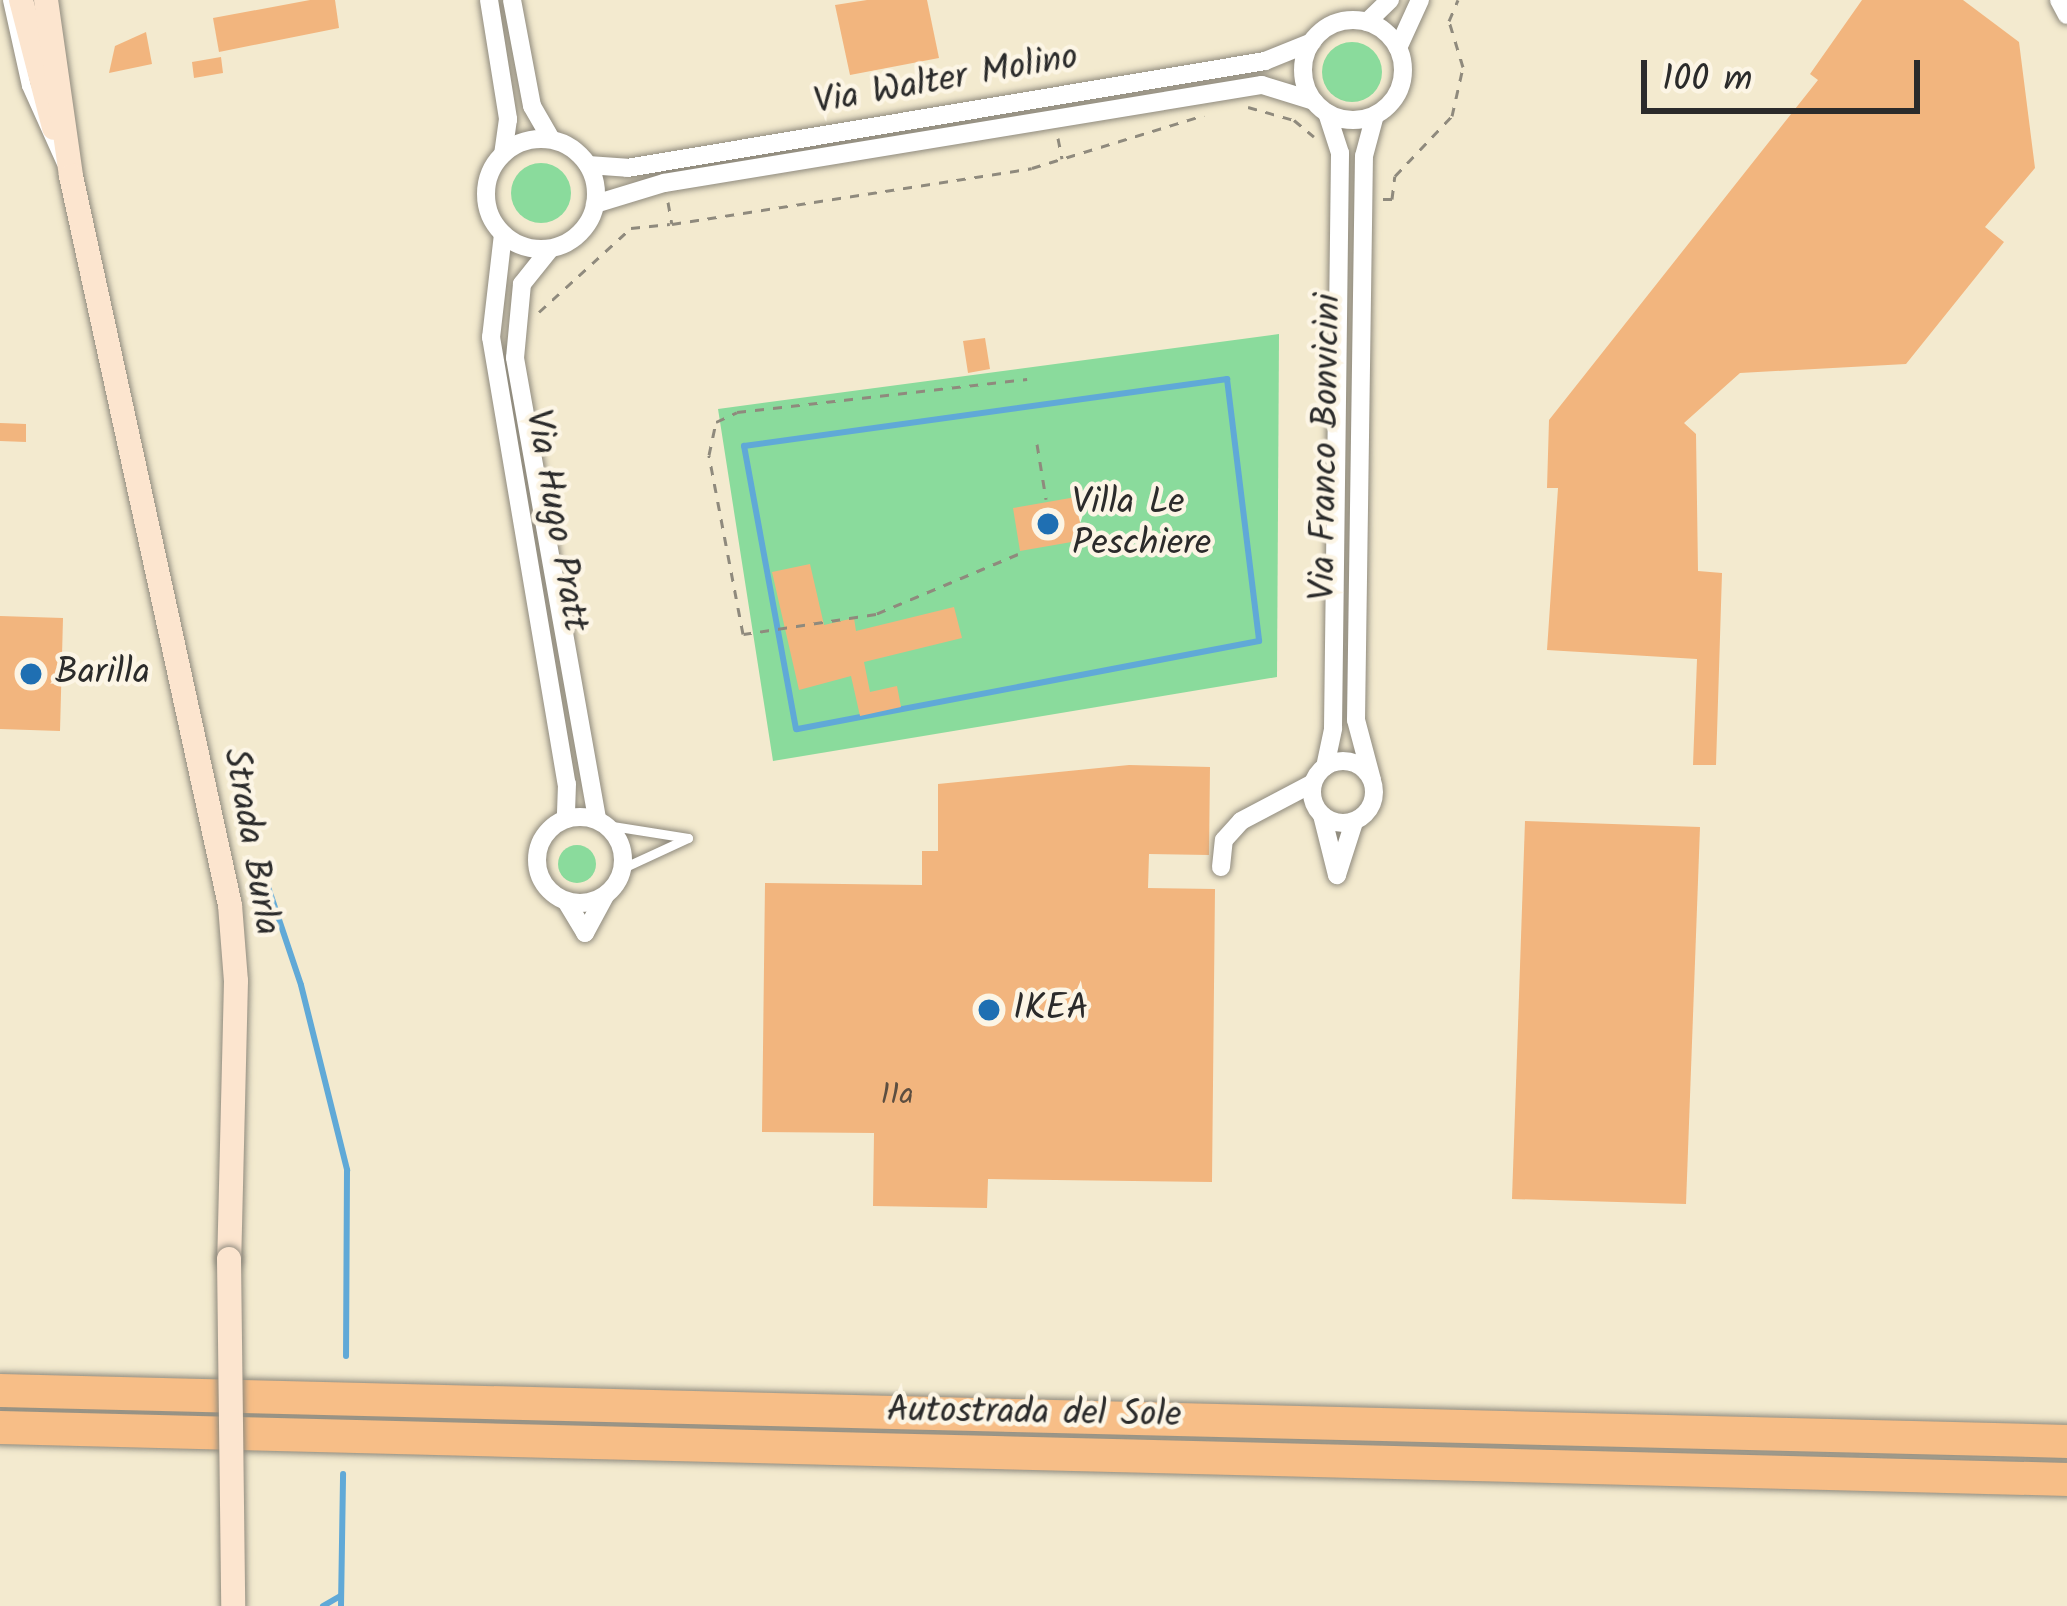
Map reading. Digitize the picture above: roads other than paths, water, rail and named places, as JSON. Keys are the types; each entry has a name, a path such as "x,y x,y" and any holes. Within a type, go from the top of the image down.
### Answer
{"highway":[{"name":"Autostrada del Sole","path":"0,1390 2067,1441"},
{"name":"Autostrada del Sole","path":"0,1427 2067,1479"}],"main road":[{"name":"Strada Burla","path":"21,0 71,176 230,905 236,981 229,1259 233,1606"},
{"name":"Strada Burla","path":"46,0 71,176"}],"street":[{"path":"489,0 508,119 503,154 485,197 503,234 550,249 582,231 595,204 588,166 551,139 532,106 512,0"},
{"name":"Via Walter Molino","path":"588,166 627,168 1265,61 1312,42 1336,23 1367,22 1390,0"},
{"path":"1375,115 1403,79 1398,48 1420,0"},
{"path":"2059,0 2067,15"},
{"path":"1367,22 1398,48"},
{"path":"1312,42 1303,66 1320,107"},
{"name":"Via Walter Molino","path":"595,204 664,183 1262,85 1351,120 1375,115"},
{"name":"Via Franco Bonvicini","path":"1320,107 1340,174 1333,728 1319,775 1320,813 1337,875 1354,822"},
{"name":"Via Franco Bonvicini","path":"1372,780 1356,729 1364,199 1375,115"},
{"path":"503,154 522,142 551,139"},
{"name":"Via Hugo Pratt","path":"503,234 491,337 567,784 566,819"},
{"name":"Via Hugo Pratt","path":"550,249 522,284 515,358 602,822"},
{"path":"1221,867 1231,831 1319,775 1351,761 1372,780 1374,800 1354,822 1280,804"},
{"path":"566,819 602,822 621,844 623,868 585,933 566,901 542,883 536,856 545,833 566,819"},
{"path":"566,901 606,895"}],"lane":[{"path":"7,0 45,143 71,176"},
{"path":"602,822 688,838 623,868"}],"waterway":[{"path":"1227,379 1259,641 796,729 744,446 1227,379"},
{"path":"262,869 301,985 347,1170 346,1356"},
{"path":"341,1606 343,1474"},
{"path":"323,1606 340,1596"}],"place":[{"name":"Villa Le Peschiere","path":"1048,524"},
{"name":"Barilla","path":"31,674"},
{"name":"IKEA","path":"989,1010"}]}
